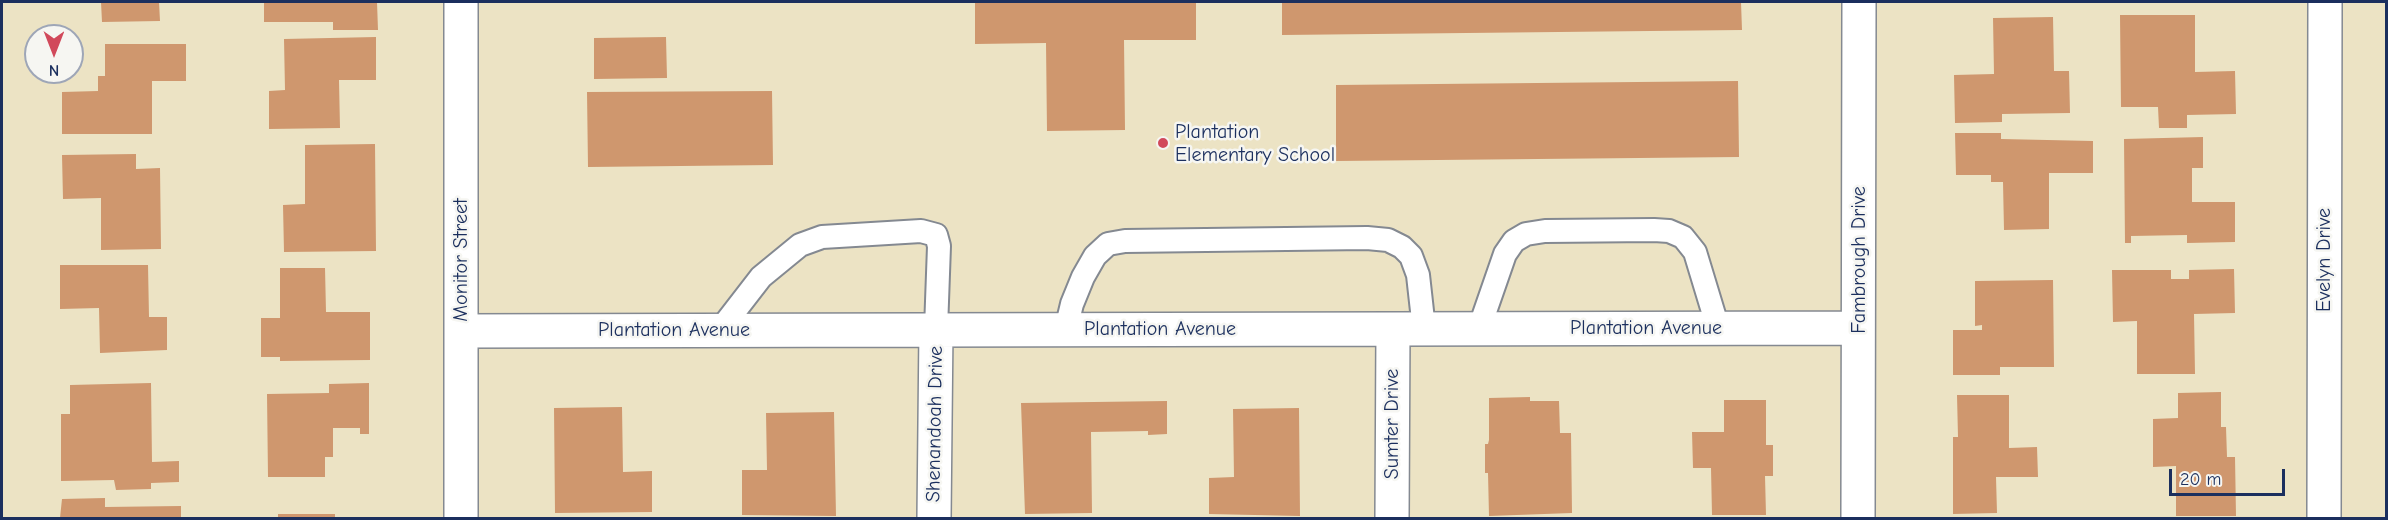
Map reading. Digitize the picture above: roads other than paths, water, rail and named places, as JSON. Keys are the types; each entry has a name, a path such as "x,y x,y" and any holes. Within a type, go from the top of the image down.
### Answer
{"street":[{"name":"Monitor Street","path":"460,519 461,2"},
{"name":"Fambrough Drive","path":"1858,519 1859,2"},
{"name":"Evelyn Drive","path":"2324,519 2325,2"},
{"name":"Plantation Avenue","path":"461,331 1858,328"},
{"name":"Sumter Drive","path":"1392,519 1408,329"},
{"name":"Shenandoah Drive","path":"934,519 936,330"}],"lane":[{"path":"1479,329 1505,254 1514,242 1526,234 1545,231 1643,230 1669,231 1683,237 1695,252 1718,328"},
{"path":"720,330 761,277 800,245 822,237 921,231 936,235 939,246 936,330"},
{"path":"1066,330 1072,304 1083,277 1095,256 1108,244 1125,241 1367,238 1388,240 1402,247 1412,256 1418,275 1408,329"}],"place":[{"name":"Plantation Elementary School","path":"1163,143"}]}
